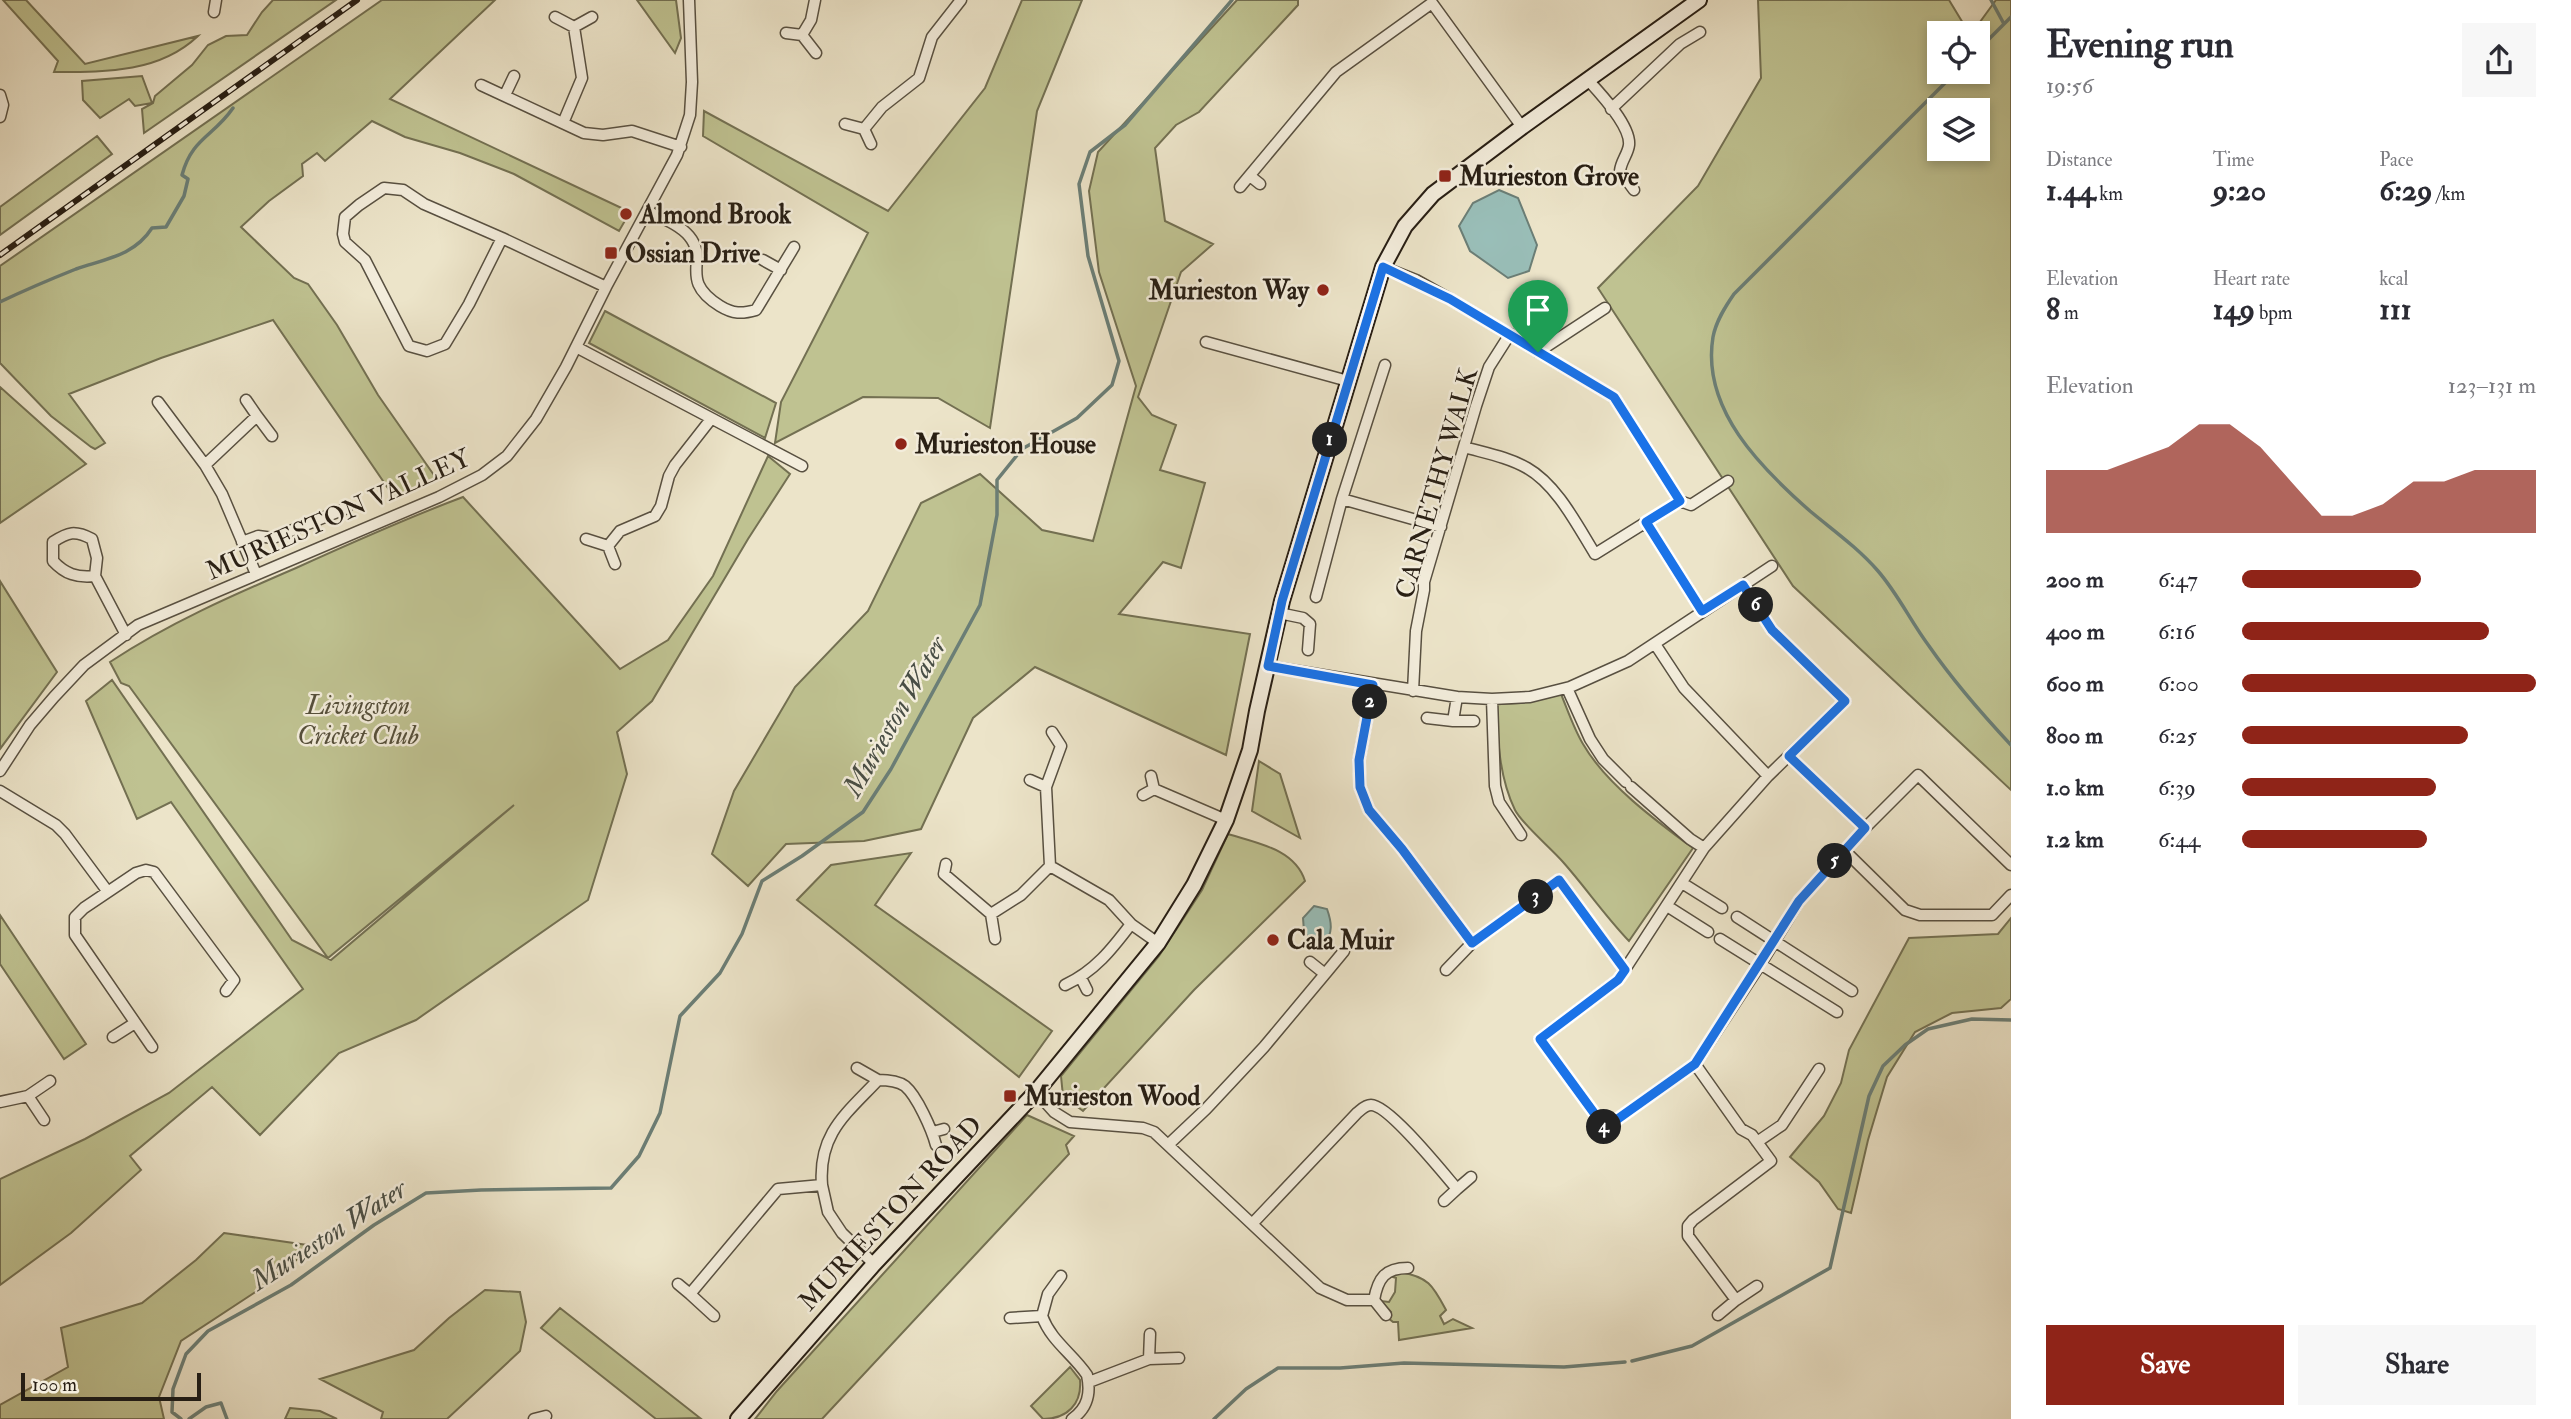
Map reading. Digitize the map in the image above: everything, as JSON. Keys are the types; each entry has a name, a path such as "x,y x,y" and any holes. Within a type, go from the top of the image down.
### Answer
{"street":[{"path":"214,12 216,0"},
{"name":"MURIESTON VALLEY","path":"0,771 30,725 57,693 84,665 138,625 439,497 482,475 519,443 536,419 576,347 681,147 690,115 692,93 689,0"},
{"path":"802,35 811,20 815,0"},
{"path":"864,129 882,107 919,78 932,37 961,0"},
{"name":"MURIESTON ROAD","path":"738,1419 874,1264 1036,1091 1158,943 1194,885 1226,820 1250,750 1279,613 1383,267 1405,226 1433,194 1699,0"},
{"path":"1240,187 1336,72 1433,1 1522,127"},
{"path":"555,17 574,27"},
{"path":"574,27 592,17"},
{"path":"563,123 582,78 574,27"},
{"path":"1611,109 1680,44 1700,32"},
{"path":"786,33 802,35 816,53"},
{"path":"505,96 514,76"},
{"path":"1588,80 1611,109 1630,143 1620,171 1633,190"},
{"path":"481,85 584,133 603,135 632,131 681,147"},
{"path":"0,94 3,105 0,117"},
{"path":"845,124 864,129"},
{"path":"864,129 871,144"},
{"path":"1250,176 1260,184"},
{"path":"502,238 469,304 445,344 427,351 409,346 365,260 345,242 343,234 345,217 359,205 384,188 403,190 424,204 502,238 606,287"},
{"path":"647,211 682,229 692,238 696,253 697,284 704,296 727,311 741,314 756,310 794,247"},
{"path":"763,260 781,270"},
{"path":"1383,267 1427,286 1614,397 1680,501 1691,505 1728,481"},
{"path":"1538,352 1605,308"},
{"name":"CARNETHY WALK","path":"1413,691 1416,631 1424,582 1489,367 1510,334"},
{"path":"1206,342 1348,381"},
{"path":"1217,357 1219,346"},
{"path":"576,347 802,466"},
{"path":"1317,597 1342,499 1385,365"},
{"path":"246,400 272,436"},
{"path":"158,402 205,465 222,494 256,574"},
{"path":"205,465 257,415"},
{"path":"608,546 620,531 655,516 675,465 711,419"},
{"path":"1464,447 1499,456 1529,469 1553,491 1595,554 1680,501"},
{"path":"1342,499 1441,527"},
{"path":"242,542 258,536 273,538 347,508"},
{"path":"1646,522 1702,611"},
{"path":"95,576 82,578 63,571 53,561 53,542 68,532 79,532 92,539 97,558 95,576 126,635"},
{"path":"586,539 608,546"},
{"path":"608,546 615,564"},
{"path":"1268,666 1457,697 1530,697 1567,688 1601,675 1655,645 1772,566"},
{"path":"1743,585 1772,630 1845,701 1768,775 1704,848 1618,980 1540,1039 1605,1128 1695,1064 1799,901 1865,828 1918,775 2011,865"},
{"path":"1279,613 1303,618 1310,624 1308,650"},
{"path":"1655,645 1684,688 1768,775"},
{"path":"1373,685 1359,760 1360,787 1369,810 1402,849 1472,943"},
{"path":"1567,688 1590,739 1603,758 1628,784 1690,839 1704,848"},
{"path":"1453,721 1457,697"},
{"path":"1492,699 1495,786 1499,802 1521,835"},
{"path":"1427,718 1474,721"},
{"path":"991,914 1021,895 1050,866 1046,788 1065,745 1052,732"},
{"path":"1789,756 1865,828"},
{"path":"1151,776 1154,789"},
{"path":"1030,780 1046,788"},
{"path":"1154,789 1226,820"},
{"path":"1143,795 1154,789"},
{"path":"0,791 56,825 108,892"},
{"path":"1845,851 1905,909 1920,915 1992,915 2011,895"},
{"path":"1050,866 1109,900 1131,923 1158,943"},
{"path":"152,1047 75,935 75,917 84,908 136,873 146,870 154,872 233,980 226,992"},
{"path":"943,872 991,914 995,939"},
{"path":"1446,971 1472,943 1559,880 1625,970"},
{"path":"1682,883 1722,908"},
{"path":"1667,906 1708,932"},
{"path":"1737,917 1852,991"},
{"path":"1065,985 1081,978 1107,956 1131,923"},
{"path":"1720,939 1837,1012"},
{"path":"1169,1144 1264,1047 1344,951"},
{"path":"1310,962 1325,974"},
{"path":"1081,978 1087,990"},
{"path":"113,1037 135,1023"},
{"path":"1695,1064 1741,1129 1752,1135 1771,1161 1688,1226 1688,1236 1736,1300"},
{"path":"857,1068 878,1080 889,1080 905,1086 933,1132 936,1145"},
{"path":"1757,1142 1782,1125 1819,1069"},
{"path":"874,1264 842,1233 828,1212 820,1165 825,1145 841,1119 878,1080"},
{"path":"0,1102 28,1096 50,1081"},
{"path":"1036,1091 1054,1112 1070,1122 1143,1128 1154,1132 1320,1288 1347,1300 1374,1300"},
{"path":"28,1096 44,1120"},
{"path":"1252,1224 1367,1105 1382,1109 1418,1143 1457,1189"},
{"path":"933,1132 944,1129"},
{"path":"1444,1201 1471,1177"},
{"path":"690,1294 778,1189 822,1185"},
{"path":"1374,1300 1378,1282 1384,1273 1394,1268 1408,1268"},
{"path":"1061,1276 1048,1294 1042,1316 1046,1327 1059,1345 1082,1367 1088,1382 1088,1399 1082,1411 1072,1419"},
{"path":"678,1284 714,1315"},
{"path":"1718,1314 1757,1286"},
{"path":"1374,1300 1386,1315"},
{"path":"1010,1318 1042,1316"},
{"path":"1149,1359 1150,1334"},
{"path":"1088,1382 1149,1359 1180,1358"},
{"path":"534,1419 546,1416"}],"green space":[{"path":"3,0 26,0 85,64 198,36 183,48 149,64 93,72 54,72 58,61"},
{"path":"273,0 336,0 144,133 142,109 153,103 155,96 192,65 208,45 226,36 247,35"},
{"path":"382,0 495,0 390,99 630,212 619,231 514,174 460,153 405,137 372,121 325,161 317,153 302,164 303,176 269,201 241,227 294,278 308,284 337,325 378,395 436,478 394,497 273,320 161,358 69,394 105,443 95,449 91,447 51,416 0,363 0,266"},
{"path":"637,0 676,0 681,38 675,53"},
{"path":"1022,0 1082,0 1037,111 990,428 938,398 863,397 775,443 781,402 868,233 703,136 704,111 888,211 985,88"},
{"path":"1237,0 1298,0 1298,5 1199,112 1176,125 1155,148 1165,221 1213,244 1181,272 1138,397 1152,415 1176,425 1160,470 1205,483 1181,568 1163,562 1119,614 1250,634 1226,755 1035,667 973,718 921,829 864,841 786,844 748,886 712,854 734,791 795,687 868,611 921,503 980,474 1042,530 1093,541 1136,386 1099,272 1089,191 1098,152"},
{"path":"1758,0 1949,0 1962,21 1927,21 1927,84 1990,84 1990,21 1981,21 1996,0 2011,0 2011,790 1793,586 1598,288 1698,186 1761,78"},
{"path":"142,76 152,103 135,106 129,99 100,118 83,100 82,81"},
{"path":"97,136 112,154 0,235 0,207"},
{"path":"605,311 776,403 765,438 589,343"},
{"path":"0,387 86,464 0,523"},
{"name":"Livingston Cricket Club","path":"768,456 790,474 748,539 652,701 617,732 627,774 588,900 416,1020 339,1053 260,1135 212,1087 130,1156 141,1170 71,1233 0,1285 0,1179 85,1139 169,1093 303,989 171,802 137,819 86,701 112,680 292,940 331,960 514,805 328,958 129,686 121,683 110,662 155,635 224,600 463,497 620,669 668,640 713,576"},
{"path":"0,581 57,672 0,749"},
{"path":"1561,694 1580,738 1605,773 1648,814 1693,848 1629,941 1563,862 1519,816 1506,785 1500,758 1496,704 1521,703"},
{"path":"1259,761 1280,774 1300,838 1252,811"},
{"path":"1228,834 1284,854 1300,870 1305,881 1194,990 1083,1111 1063,1096 1061,1076 1159,956 1202,890"},
{"path":"911,853 875,905 1052,1031 1019,1077 797,900 831,865"},
{"path":"0,915 86,1044 64,1059 0,964"},
{"path":"2011,918 2011,999 2001,1008 1952,1013 1915,1032 1887,1077 1868,1140 1851,1213 1838,1209 1819,1182 1790,1157 1824,1116 1841,1083 1849,1050 1909,938 1998,934"},
{"path":"1027,1115 1074,1136 1066,1145 1069,1154 822,1419 755,1419 777,1391"},
{"path":"224,1233 314,1246 260,1289 181,1341 159,1397 164,1419 0,1419 0,1405 68,1367 61,1328 142,1303 196,1260"},
{"path":"1400,1272 1418,1277 1429,1284 1446,1310 1440,1316 1444,1324 1453,1319 1472,1328 1399,1340 1398,1322 1387,1317 1391,1312 1381,1301 1389,1302 1395,1292 1396,1278 1387,1275"},
{"path":"485,1290 520,1292 526,1322 520,1351 447,1419 381,1419 383,1412 320,1379 414,1350"},
{"path":"560,1308 700,1418 656,1419 541,1328"},
{"path":"1070,1367 1080,1380 1076,1403 1066,1413 1043,1419 1031,1406"},
{"path":"290,1408 320,1411 337,1419 285,1419"}],"water":[{"path":"1499,190 1518,198 1537,245 1529,271 1508,278 1470,251 1459,226 1473,203"},
{"path":"1314,906 1327,909 1330,919 1331,928 1324,945 1312,943 1304,931 1303,918"}],"waterway":[{"name":"Murieston Water","path":"181,1419 172,1412 173,1389 186,1354 208,1331 291,1285 374,1225 426,1193 611,1188 639,1156 660,1113 680,1016 720,973 742,934 762,881 863,812 891,769 980,605 997,515 997,480 1022,449 1077,418 1112,385 1119,361 1088,256 1079,184 1090,152 1125,125 1232,0"},
{"path":"1991,0 2004,24"},
{"path":"1990,38 2011,17"},
{"path":"1944,84 1734,294 1714,331 1712,363 1716,389 1725,412 1755,456 1791,494 1878,571 1948,672 2011,745"},
{"path":"0,302 76,269 128,251 152,228 166,227 184,196 188,179 182,175 191,153 233,108"},
{"path":"1632,1361 1692,1346 1830,1268 1869,1096 1883,1066 1905,1045 1928,1029 1972,1019 2011,1020"},
{"path":"1214,1419 1246,1389 1278,1368 1340,1368 1404,1363 1564,1367 1625,1362"},
{"name":"Murieston Water","path":"189,1419 206,1407 221,1403 227,1419"}],"railway":[{"path":"0,255 357,0"}],"place":[{"name":"Murieston Grove","path":"1445,176"},
{"name":"Almond Brook","path":"626,214"},
{"name":"Ossian Drive","path":"611,253"},
{"name":"Murieston Way","path":"1323,290"},
{"name":"Murieston House","path":"901,444"},
{"name":"Cala Muir","path":"1273,940"},
{"name":"Murieston Wood","path":"1010,1096"}],"route":[{"path":"1383,267 1416,280 1538,352 1614,397 1680,501 1646,522 1702,611 1743,585 1772,630 1845,701 1789,756 1865,828 1799,901 1695,1064 1605,1128 1540,1039 1618,980 1625,970 1559,880 1472,943 1402,849 1369,810 1360,787 1359,760 1373,685 1268,666 1282,601 1383,267"}]}
